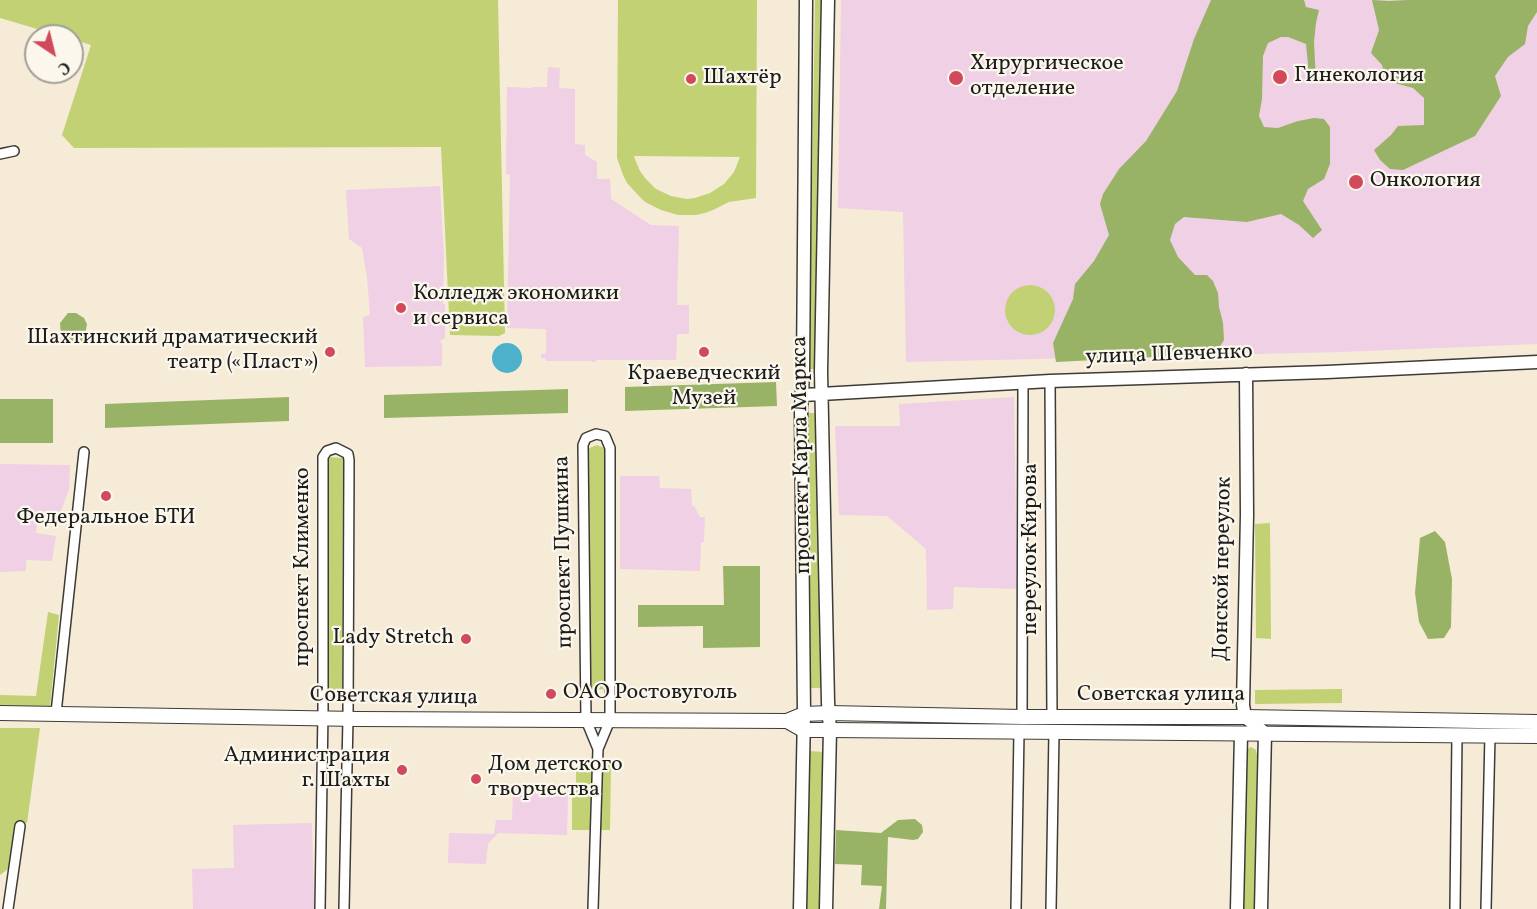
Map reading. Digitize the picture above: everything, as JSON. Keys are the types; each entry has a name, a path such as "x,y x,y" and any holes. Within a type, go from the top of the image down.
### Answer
{"main road":[{"name":"проспект Карла Маркса","path":"800,909 804,729 801,410 806,0"},
{"name":"проспект Карла Маркса","path":"826,909 830,730 821,394 828,0"},
{"name":"улица Шевченко","path":"802,395 1050,381 1327,372 1537,362"},
{"name":"Донской переулок","path":"1238,909 1241,734 1245,717 1243,705 1247,515 1246,374"},
{"name":"Советская улица","path":"0,713 787,722 804,729 830,730 1537,736"},
{"name":"Советская улица","path":"787,722 804,714 829,713 1537,722"},
{"path":"1245,717 1265,733 1262,909"}],"street":[{"path":"0,154 14,152"},
{"name":"переулок Кирова","path":"1050,381 1052,717"},
{"name":"переулок Кирова","path":"1022,717 1023,383"},
{"name":"проспект Пушкина","path":"593,909 598,748 610,720 610,448 604,436 596,434 586,438 583,445 586,720 598,748"},
{"name":"проспект Клименко","path":"320,909 323,457 327,451 336,448 348,454 349,460 348,718 344,909"},
{"path":"56,713 84,452"},
{"path":"1016,909 1019,732"},
{"path":"1051,909 1054,732"},
{"path":"1455,909 1457,735"},
{"path":"1486,909 1490,735"},
{"path":"8,909 20,826"},
{"path":"0,886 11,886"}],"shaded area":[{"path":"841,0 1537,0 1537,344 1341,352 906,362 903,212 838,208"},
{"path":"548,67 560,68 559,88 575,89 575,144 585,145 585,155 597,162 597,179 610,179 611,199 651,225 679,226 677,305 689,305 689,334 677,334 676,360 546,361 545,358 541,358 541,354 546,353 546,329 507,328 510,175 506,174 507,87 547,87"},
{"path":"440,186 444,256 443,304 445,304 445,338 440,341 442,343 442,366 365,367 363,317 370,315 367,277 362,248 349,239 346,190"},
{"path":"1014,397 1017,589 954,587 953,609 927,610 926,549 887,516 839,515 835,426 900,426 899,404"},
{"path":"0,464 70,465 69,489 60,514 39,511 36,533 56,536 52,561 26,560 26,571 0,572"},
{"path":"620,476 659,476 660,488 691,489 692,506 700,517 705,517 700,571 620,569"},
{"path":"513,790 536,790 536,794 568,794 567,835 498,833 488,844 486,864 448,863 449,833 494,834 496,820 512,820"},
{"path":"312,823 314,909 193,909 192,869 234,868 233,825"}],"green space":[{"path":"0,0 498,0 505,333 499,336 450,335 441,147 74,148 62,135 78,84 84,84 84,67 91,45 84,43 84,24 24,25 0,18"},
{"path":"618,0 757,0 756,198 729,202 696,215 678,215 645,202 627,183 617,158","holes":["635,156 740,157 734,172 724,184 710,193 687,199 671,196 656,189 640,171"]},
{"path":"815,0 821,0 815,369 809,369"},
{"path":"1211,0 1304,0 1306,7 1319,10 1314,42 1316,80 1307,79 1306,44 1288,37 1281,37 1268,43 1263,56 1262,99 1259,116 1264,127 1278,128 1314,118 1324,119 1330,127 1330,164 1324,179 1308,189 1303,201 1322,230 1313,238 1299,225 1281,214 1247,222 1184,217 1175,224 1170,240 1178,257 1195,275 1207,275 1213,281 1218,293 1224,340 1215,354 1056,362 1053,343 1073,299 1075,284 1094,261 1109,235 1100,204 1103,194 1119,169 1146,141 1177,91 1194,39"},
{"path":"1372,0 1537,0 1537,12 1528,26 1525,44 1508,57 1495,76 1501,96 1475,136 1403,170 1390,169 1380,160 1374,150 1398,126 1424,125 1424,98 1413,88 1385,79 1382,65 1371,53 1379,30"},
{"path":"1025,285 1035,285 1048,292 1055,305 1055,315 1048,328 1035,335 1025,335 1016,331 1009,324 1005,315 1005,305 1009,296 1016,289"},
{"path":"68,313 76,313 84,318 87,324 84,340 77,344 69,342 61,335 60,323"},
{"path":"776,382 777,406 625,411 625,387"},
{"path":"568,389 568,413 384,418 384,395"},
{"path":"289,397 289,421 105,428 105,404"},
{"path":"0,399 53,399 53,443 0,443"},
{"path":"806,413 818,413 821,688 809,688"},
{"path":"597,445 604,448 609,689 588,690 587,449"},
{"path":"329,457 343,458 342,690 328,689"},
{"path":"1270,523 1271,639 1256,638 1255,524"},
{"path":"1435,531 1445,542 1452,579 1451,627 1444,638 1428,639 1419,622 1415,593 1420,538"},
{"path":"723,566 760,566 760,647 703,648 703,626 638,627 638,605 724,605"},
{"path":"48,612 59,615 50,707 0,706 0,695 36,696"},
{"path":"1342,689 1342,703 1255,704 1255,690"},
{"path":"0,728 40,728 27,823 17,824 10,866 0,875"},
{"path":"1251,747 1256,750 1257,755 1256,909 1242,909 1245,753"},
{"path":"809,751 823,752 820,909 806,909"},
{"path":"576,765 611,765 610,830 572,830 572,798 576,797"},
{"path":"915,819 922,825 923,832 918,839 888,837 886,909 879,909 882,886 861,885 862,865 835,864 836,830 881,833 898,820"}],"water":[{"path":"507,343 518,347 522,358 518,369 507,373 496,369 492,358 496,347"}],"place":[{"name":"Гинекология","path":"1280,77"},
{"name":"Хирургическое отделение","path":"956,78"},
{"name":"Шахтёр","path":"691,79"},
{"name":"Онкология","path":"1356,182"},
{"name":"Колледж экономики и сервиса","path":"401,308"},
{"name":"Шахтинский драматический театр («Пласт»)","path":"330,352"},
{"name":"Краеведческий Музей","path":"704,352"},
{"name":"Федеральное БТИ","path":"106,496"},
{"name":"Lady Stretch","path":"466,639"},
{"name":"ОАО Ростовуголь","path":"551,694"},
{"name":"Администрация г. Шахты","path":"402,770"},
{"name":"Дом детского творчества","path":"476,779"}]}
